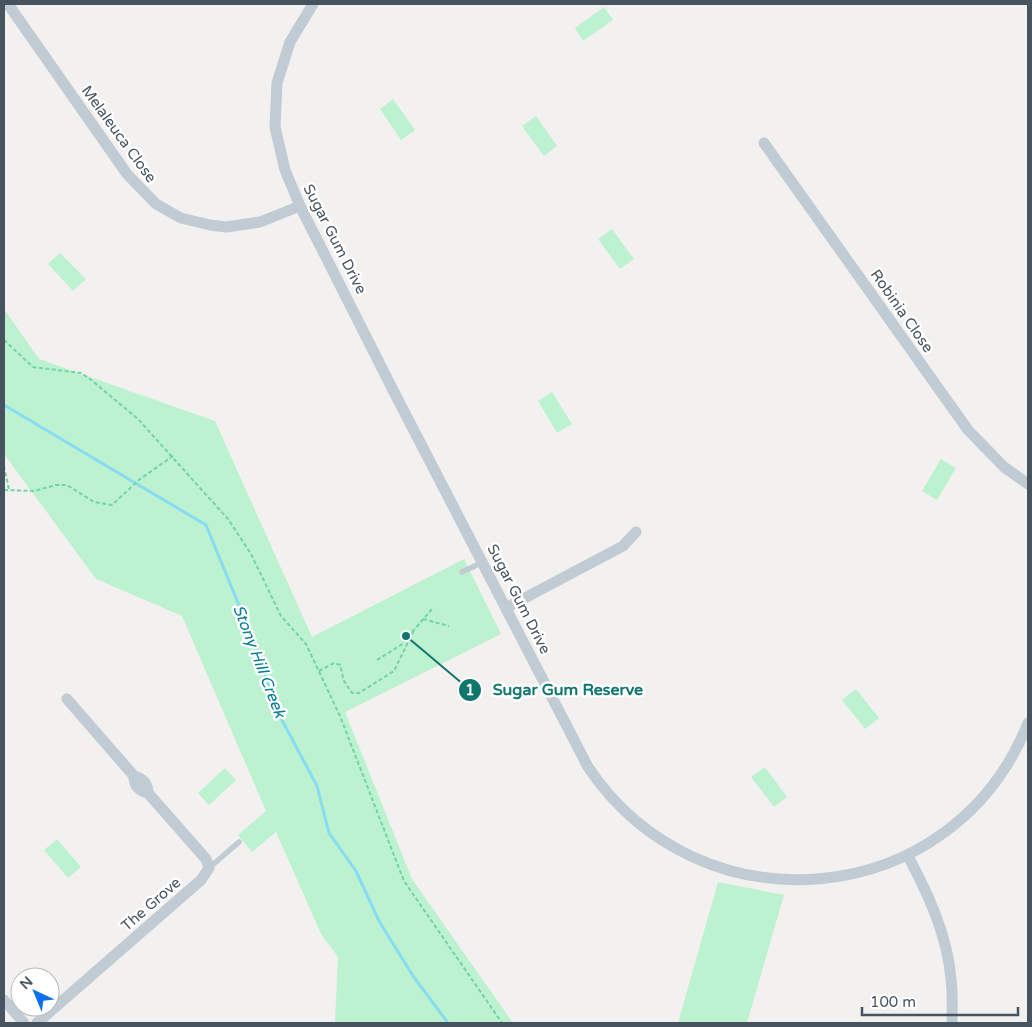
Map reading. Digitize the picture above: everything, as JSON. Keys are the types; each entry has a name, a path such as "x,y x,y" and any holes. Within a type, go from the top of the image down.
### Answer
{"street":[{"name":"Melaleuca Close","path":"8,4 127,174 156,204 180,218 210,226 226,227 260,222 300,206"},
{"name":"Sugar Gum Drive","path":"313,4 290,42 279,70 275,99 275,127 280,155 300,206 585,761 599,783 629,815 677,850 741,874 775,879 811,880 847,877 908,856 945,832 975,807 1000,776 1020,745 1028,723"},
{"name":"Robinia Close","path":"764,143 968,430 1004,467 1028,484"},
{"path":"506,608 623,546 636,532"},
{"path":"67,700 134,776 140,777 145,782 148,793 206,859 209,868"},
{"path":"908,856 924,887 942,933 952,979 952,1023"},
{"name":"The Grove","path":"37,1023 201,880 209,868"},
{"path":"4,1000 24,1023"}],"lane":[{"path":"462,572 483,562"},
{"path":"209,868 239,842"}],"path":[{"path":"4,340 33,366 80,373 85,376 138,419 228,519 252,554 281,616 306,644 340,716 404,881 502,1023"},
{"path":"4,490 34,491 56,485 66,486 94,502 112,505 140,479 173,456"},
{"path":"4,466 9,490"},
{"path":"378,660 401,645 432,609"},
{"path":"423,619 449,626"},
{"path":"319,671 334,663 340,665 344,681 352,692 358,693 394,671 414,630"}],"green space":[{"path":"604,7 613,20 583,41 575,28"},
{"path":"393,99 415,130 401,140 380,109"},
{"path":"536,116 557,146 544,156 522,126"},
{"path":"612,229 634,259 620,269 598,239"},
{"path":"60,253 86,279 73,291 48,264"},
{"path":"4,309 39,359 215,421 312,637 464,559 501,634 345,712 412,879 513,1023 335,1023 338,957 321,934 276,832 252,852 238,835 266,811 182,616 96,579 4,454"},
{"path":"552,392 572,424 557,433 538,401"},
{"path":"941,459 956,468 937,500 922,491"},
{"path":"856,689 879,718 865,729 842,700"},
{"path":"765,767 787,797 774,807 751,777"},
{"path":"225,768 236,780 209,805 198,793"},
{"path":"57,839 81,867 68,878 44,850"},
{"path":"718,882 784,895 747,1023 678,1023"}],"waterway":[{"name":"Stony Hill Creek","path":"4,405 206,525 261,659 274,705 317,786 329,833 356,871 379,921 413,976 448,1023"}],"place":[{"name":"Sugar Gum Reserve","path":"406,636"}]}
